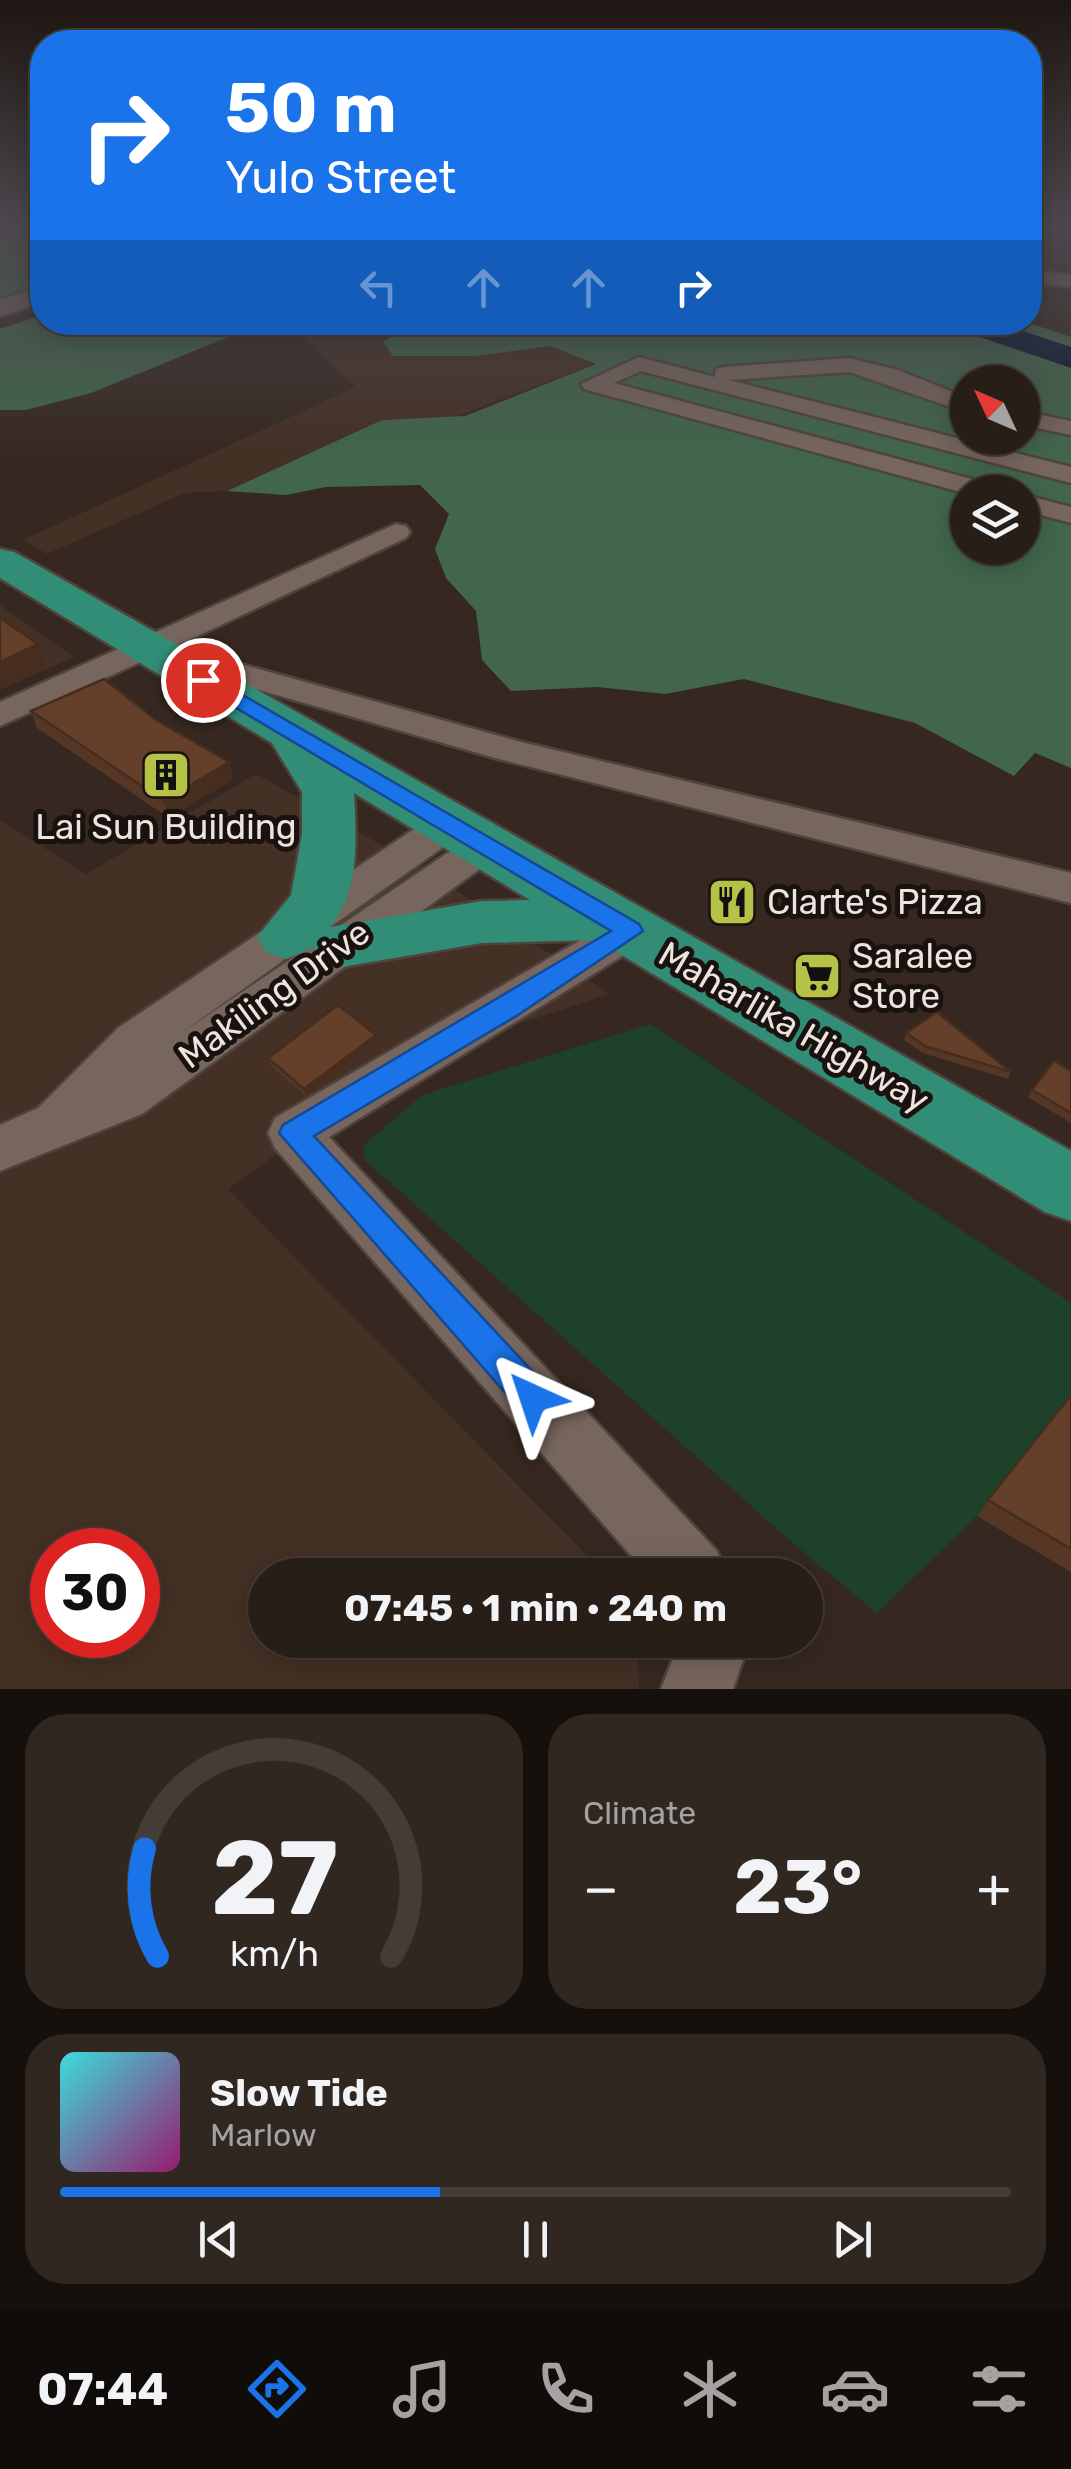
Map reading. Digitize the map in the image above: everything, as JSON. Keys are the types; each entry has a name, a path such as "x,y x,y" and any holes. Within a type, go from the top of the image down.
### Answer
{"highway":[{"name":"Maharlika Highway","path":"0,562 1071,1189"},
{"path":"288,729 328,792 326,872 317,903 314,941 482,922 620,925"}],"street":[{"path":"950,481 592,384 640,364 1071,475"},
{"path":"693,377 849,365 890,375 950,399"},
{"path":"1040,422 1071,428"},
{"path":"915,472 950,439"},
{"path":"1040,507 1071,515"},
{"path":"0,716 396,532"},
{"path":"146,647 326,702 1071,888"},
{"name":"Makiling Drive","path":"314,941 467,836"},
{"name":"Makiling Drive","path":"0,1149 53,1124 124,1099 314,941 467,836"},
{"path":"620,925 508,1008 294,1133 678,1558"},
{"path":"697,1689 708,1658"}],"shaded area":[{"path":"299,335 400,335 393,356 476,356 550,346 597,363 454,417 382,420 227,491 185,493 47,554 23,540 356,387"},
{"path":"0,605 74,657 0,690"},
{"path":"256,774 431,873 609,994 409,1060 228,1189 589,1558 248,1558 248,1658 638,1658 639,1689 0,1689 0,820 86,874"}],"green space":[{"path":"30,319 30,335 233,335 91,393 26,410 0,410 0,329"},
{"path":"1042,327 1071,337 1071,768 1035,753 1014,776 915,723 744,679 665,694 597,687 511,691 482,660 476,611 446,578 435,549 449,514 420,485 326,487 286,495 227,491 382,420 465,416 596,364 550,346 476,356 393,356 383,342 394,335 1042,335"},
{"path":"651,1024 1071,1303 1071,1397 977,1516 877,1613 823,1569 823,1558 810,1558 804,1553 365,1160 363,1146 422,1095"}],"building":[{"path":"0,618 38,644 0,662"},
{"path":"104,679 156,720 229,762 164,801 31,711"},
{"path":"338,1005 376,1035 304,1089 268,1058"},
{"path":"937,1012 1011,1072 925,1046 906,1033"},
{"path":"1054,1061 1071,1071 1071,1113 1032,1090"},
{"path":"1071,1395 1071,1549 988,1500"}],"waterway":[{"path":"1003,335 1071,358"}],"place":[{"name":"Lai Sun Building","path":"166,775"},
{"name":"Clarte's Pizza","path":"732,902"},
{"name":"Saralee Store","path":"817,976"}],"route":[{"path":"203,680 630,931 508,1008 294,1133 533,1398"}]}
